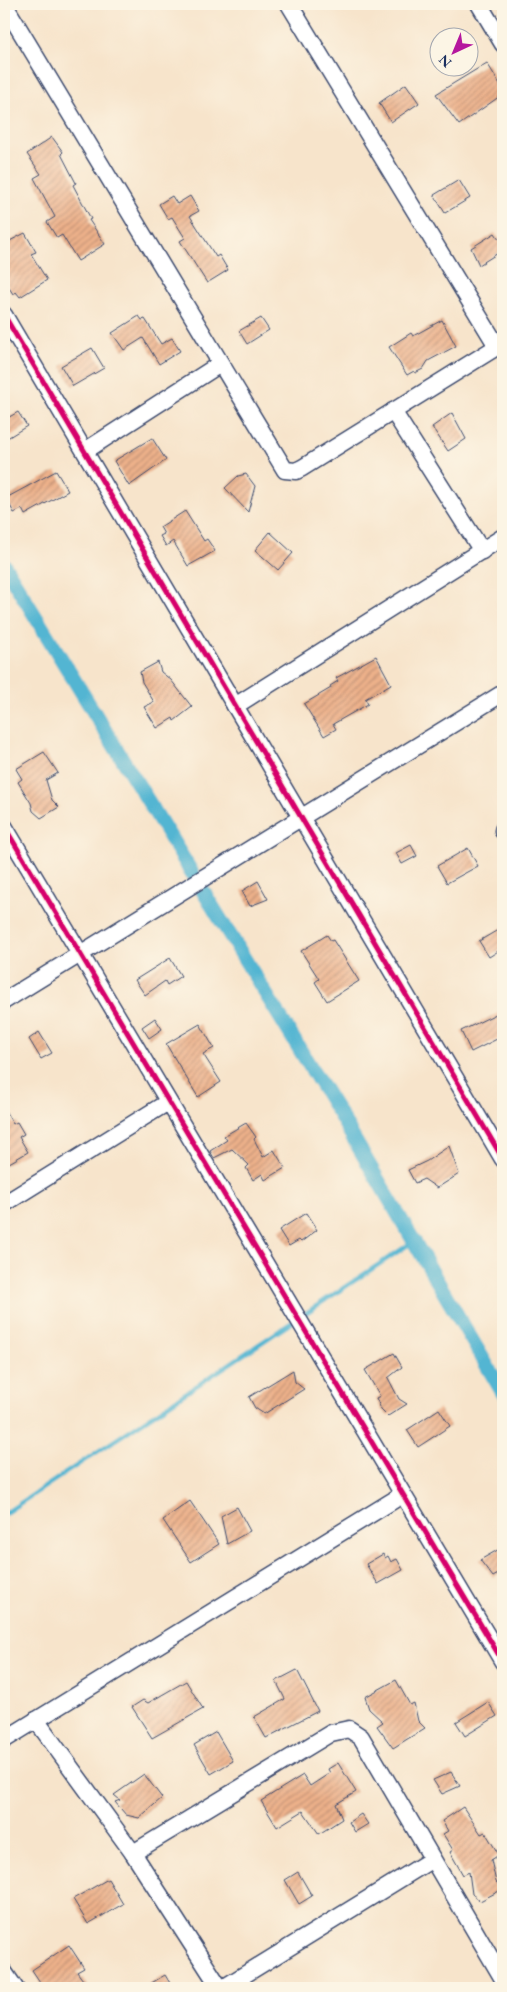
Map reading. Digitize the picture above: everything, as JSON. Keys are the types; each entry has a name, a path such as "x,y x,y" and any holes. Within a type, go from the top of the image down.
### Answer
{"street":[{"path":"4,4 285,470 296,471 500,344 289,4"},
{"path":"479,4 503,44"},
{"path":"4,314 503,1159"},
{"path":"85,452 220,364"},
{"path":"393,411 482,551"},
{"path":"235,706 503,538"},
{"path":"4,1001 503,693"},
{"path":"4,826 503,1662"},
{"path":"4,1204 168,1102"},
{"path":"4,1740 402,1495"},
{"path":"36,1720 133,1852 221,1988 431,1860"},
{"path":"133,1852 331,1733 349,1729 361,1737 431,1860 503,1979"},
{"path":"4,1972 15,1988"}],"building":[{"path":"487,63 503,89 503,94 459,125 436,94 462,78 480,78 480,67"},
{"path":"406,84 419,103 391,122 379,103"},
{"path":"52,137 63,152 61,154 76,183 73,185 91,219 89,220 105,244 78,261 62,235 57,238 47,222 55,217 34,178 41,174 27,154"},
{"path":"459,180 470,198 445,213 434,195"},
{"path":"172,196 177,204 190,196 199,211 190,216 216,257 219,255 228,270 207,283 180,241 185,238 172,217 168,219 159,204"},
{"path":"25,233 36,252 31,254 47,280 20,297 16,292 13,294 4,280 4,244"},
{"path":"495,233 499,239 503,237 503,250 479,265 471,248"},
{"path":"139,316 142,320 145,319 161,344 172,338 180,351 159,364 143,338 124,350 112,333"},
{"path":"261,318 269,330 247,344 239,331"},
{"path":"442,320 456,346 428,361 423,369 407,375 389,347 411,333 413,336"},
{"path":"92,348 104,368 73,386 61,366"},
{"path":"18,412 27,426 4,440 4,420"},
{"path":"452,413 466,439 448,451 432,427"},
{"path":"152,438 166,460 129,486 114,461"},
{"path":"56,471 68,491 25,515 22,509 14,513 6,498"},
{"path":"246,474 255,486 248,512 225,488 238,476"},
{"path":"185,511 204,541 207,539 215,551 188,566 173,541 166,546 160,536 164,534 160,527"},
{"path":"270,532 293,553 278,570 255,550"},
{"path":"376,656 391,684 365,699 368,704 333,724 336,729 324,736 304,704 331,688 330,686 338,681 336,678"},
{"path":"158,662 161,672 171,680 192,707 174,721 173,718 157,728 144,707 154,702 142,682 140,672"},
{"path":"44,752 58,773 46,780 52,800 59,807 41,818 33,811 31,803 18,782 22,779 16,769"},
{"path":"411,845 417,856 402,864 396,853"},
{"path":"468,848 478,866 447,883 437,866"},
{"path":"258,881 268,899 250,906 242,891"},
{"path":"503,927 503,948 489,957 479,941"},
{"path":"327,935 331,941 333,940 359,981 327,1001 315,982 319,979 301,951"},
{"path":"170,958 181,976 167,985 165,981 145,995 135,980"},
{"path":"498,1013 503,1022 503,1036 471,1052 461,1031"},
{"path":"155,1018 162,1029 149,1038 142,1027"},
{"path":"200,1024 214,1048 203,1054 221,1082 198,1097 166,1044"},
{"path":"39,1032 52,1053 41,1059 29,1039"},
{"path":"4,1109 13,1124 17,1122 24,1134 19,1137 28,1152 4,1166"},
{"path":"246,1123 256,1137 254,1139 263,1157 274,1150 285,1168 265,1180 262,1174 253,1180 246,1168 249,1165 232,1149 214,1158 210,1151 227,1140 224,1136"},
{"path":"449,1146 459,1174 437,1188 424,1179 415,1183 408,1170 427,1161"},
{"path":"306,1213 317,1230 301,1242 299,1240 289,1246 279,1230"},
{"path":"394,1353 402,1367 388,1378 399,1399 407,1404 388,1416 381,1409 376,1398 380,1396 365,1370"},
{"path":"293,1370 295,1382 304,1389 264,1414 255,1408 249,1397"},
{"path":"439,1409 450,1426 418,1447 407,1430"},
{"path":"190,1501 219,1544 191,1562 163,1520"},
{"path":"237,1507 250,1531 227,1544 221,1516"},
{"path":"503,1547 503,1571 493,1577 480,1560"},
{"path":"383,1554 385,1558 388,1556 391,1562 397,1559 403,1570 378,1584 366,1564"},
{"path":"297,1670 318,1711 266,1738 254,1717 285,1699 276,1681"},
{"path":"396,1680 410,1705 414,1703 418,1721 425,1728 393,1748 377,1726 383,1722 369,1709 365,1697"},
{"path":"186,1681 203,1709 152,1738 132,1707 143,1700 148,1703"},
{"path":"488,1702 497,1716 465,1736 456,1722"},
{"path":"216,1732 233,1761 211,1774 194,1745"},
{"path":"338,1763 356,1792 336,1804 342,1819 319,1834 303,1811 277,1827 261,1801 303,1775 310,1786 330,1773 328,1769"},
{"path":"451,1772 460,1786 442,1794 433,1780"},
{"path":"144,1774 162,1798 139,1818 126,1815 115,1802 120,1800 114,1795"},
{"path":"463,1807 481,1834 485,1832 499,1855 491,1860 496,1882 503,1889 480,1901 472,1894 469,1872 463,1875 450,1852 453,1850 443,1834 448,1831 442,1821"},
{"path":"361,1814 368,1824 355,1832 349,1822"},
{"path":"298,1872 312,1896 299,1904 285,1880"},
{"path":"108,1879 123,1904 88,1924 73,1899"},
{"path":"69,1945 84,1968 77,1972 89,1988 44,1988 32,1970"},
{"path":"165,1975 173,1988 143,1988"}],"waterway":[{"path":"4,565 341,1117 503,1393"},
{"path":"4,1514 414,1241"}],"cycle path":[{"path":"4,315 503,1159"},
{"path":"4,826 503,1662"}]}
